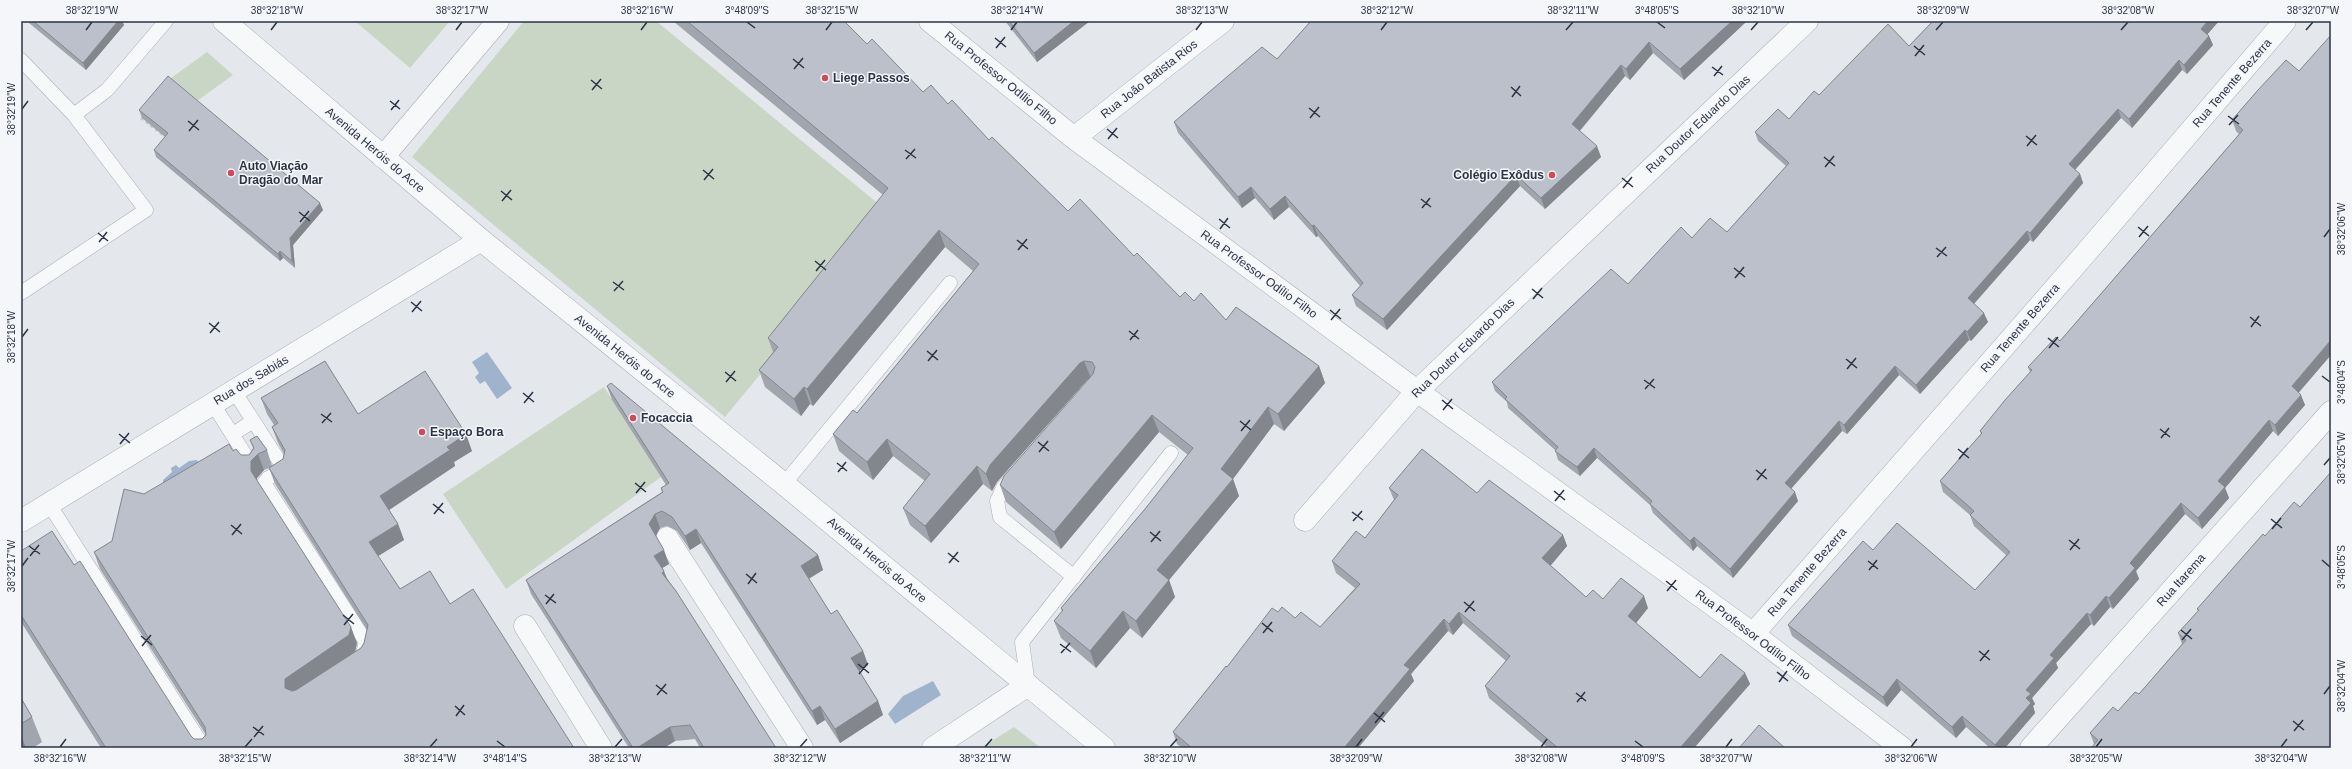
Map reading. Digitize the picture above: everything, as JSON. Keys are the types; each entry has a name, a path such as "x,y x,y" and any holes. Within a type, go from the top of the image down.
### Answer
{"street":[{"name":"Avenida Heróis do Acre","path":"224,21 482,240 784,484 1104,748"},
{"path":"383,157 498,21"},
{"name":"Rua Professor Odílio Filho","path":"930,21 1074,138 1417,391 1753,634 1902,748"},
{"name":"Rua João Batista Rios","path":"1074,138 1224,21"},
{"name":"Rua Tenente Bezerra","path":"1753,634 2068,274 2285,21"},
{"name":"Rua Doutor Eduardo Dias","path":"1305,520 1417,391 1806,22"},
{"name":"Rua dos Sabiás","path":"21,521 482,240"},
{"name":"Rua Itarema","path":"2031,748 2331,412"},
{"path":"667,538 802,748"},
{"path":"525,626 601,748"},
{"path":"933,748 1028,686"}],"lane":[{"path":"74,114 107,90 166,21"},
{"path":"21,60 74,114 146,210 21,293"},
{"path":"784,484 950,283"},
{"path":"234,391 283,467 281,472 268,478 264,484 366,642 362,657 350,665"},
{"path":"213,404 251,464"},
{"path":"233,434 253,421"},
{"path":"1028,686 1022,642 1171,453"},
{"path":"1023,465 1003,488 997,501 1000,517 1074,577"},
{"path":"49,504 204,748"}],"path":[{"path":"141,118 163,135"}],"green space":[{"path":"355,21 450,21 410,68"},
{"path":"524,21 656,21 892,215 725,417 412,157"},
{"path":"207,52 233,75 197,101 167,81"},
{"path":"604,387 661,477 506,589 443,494"},
{"path":"1014,727 1041,748 981,748"}],"water":[{"path":"487,352 512,388 497,399 485,381 480,384 475,377 479,373 472,362"},
{"path":"197,460 215,487 163,489 163,480 172,472 171,468 176,465 179,468 189,461"},
{"path":"933,681 941,695 895,724 888,714 903,696"}],"building":[{"path":"33,21 118,21 83,63"},
{"path":"687,21 844,21 867,44 872,39 923,92 931,85 948,104 952,100 989,140 992,137 1068,211 1080,199 1134,256 1137,253 1180,297 1185,292 1194,301 1201,293 1226,320 1236,307 1319,366 1278,414 1268,407 1221,469 1233,479 1157,570 1169,580 1136,621 1123,611 1090,651 1054,621 1063,610 1061,608 1145,509 1193,448 1152,415 1054,532 1000,485 1004,476 1093,374 1095,367 1092,362 1084,361 1080,363 990,465 986,474 977,466 925,526 903,508 930,474 887,439 867,462 833,434 853,410 857,413 979,264 939,230 807,389 804,387 794,399 759,370 778,347 768,338 888,188"},
{"path":"1009,21 1074,21 1034,53"},
{"path":"1311,21 1732,21 1680,69 1649,42 1626,69 1621,65 1572,124 1597,146 1541,198 1516,175 1383,319 1352,295 1363,283 1314,225 1312,226 1285,196 1270,209 1251,187 1238,197 1174,122 1262,47 1277,59"},
{"path":"1933,21 2208,21 2201,29 2209,36 2184,65 2179,60 2129,119 2118,109 2069,164 2080,174 2030,233 2027,231 1968,298 1984,313 1967,332 1965,330 1916,385 1895,366 1844,425 1839,421 1785,483 1795,492 1730,569 1694,537 1690,541 1650,504 1652,501 1594,448 1577,467 1555,451 1558,447 1505,399 1507,397 1492,382 1611,269 1628,284 1681,227 1692,238 1710,218 1727,232 1789,163 1755,132 1778,109 1789,119 1814,91 1819,95 1888,24 1909,46"},
{"path":"2331,35 2331,340 2292,386 2301,395 2275,425 2269,420 2218,481 2225,487 2198,518 2181,503 2130,563 2135,568 2109,598 2106,596 2090,615 2087,613 2050,655 2054,658 2026,690 2031,694 2026,698 2031,703 1995,745 1962,716 1952,727 1897,679 1883,697 1788,625 1863,541 1873,550 1897,523 1975,590 2010,552 1970,515 1974,511 1940,481 1982,433 1980,431 2032,370 2028,367 2056,337 2060,341 2243,130 2232,120 2258,90 2286,60 2299,71"},
{"path":"168,76 320,203 290,238 292,261 280,251 278,254 154,150 168,133 139,110"},
{"path":"325,361 358,414 425,371 466,434 447,447 450,450 380,496 398,524 369,542 400,589 430,571 450,604 473,589 574,748 106,748 21,615 21,551 52,531 74,565 80,561 191,736 194,739 202,739 206,735 205,727 94,552 112,541 124,489 144,494 229,444 233,451 236,449 241,455 249,455 254,448 250,440 257,436 267,450 258,454 251,461 251,471 351,627 349,635 285,679 285,688 292,691 296,690 361,648 364,643 368,625 269,468 283,459 285,450 272,427 278,423 261,398"},
{"path":"611,383 818,555 801,566 831,614 837,610 863,651 851,658 878,701 835,729 820,706 812,711 696,529 685,536 672,517 662,511 655,514 649,524 664,550 654,556 664,571 662,573 676,591 776,748 704,748 690,725 670,727 637,748 633,748 526,580 663,492 661,488 669,483 607,386"},
{"path":"1422,449 1477,493 1489,480 1563,535 1542,558 1586,597 1593,590 1603,599 1621,578 1644,596 1628,616 1700,678 1721,654 1745,673 1680,748 1558,748 1485,686 1510,656 1459,612 1449,624 1444,619 1404,665 1410,669 1344,748 1192,748 1173,732 1226,666 1227,667 1272,608 1278,612 1282,607 1295,618 1301,612 1320,627 1360,584 1332,561 1356,531 1365,538 1398,495 1389,488"},
{"path":"2331,472 2331,748 2091,748 2098,740 2090,733 2113,707 2118,711 2135,692 2139,694 2186,640 2178,633 2199,610 2197,609 2263,534 2265,536 2294,502 2300,507"},
{"path":"21,698 32,717 21,724"},
{"path":"1759,725 1785,748 1739,748"}],"place":[{"name":"Liege Passos","path":"825,78"},
{"name":"Auto Viação Dragão do Mar","path":"231,173"},
{"name":"Colégio Exôdus","path":"1552,175"},
{"name":"Focaccia","path":"633,418"},
{"name":"Espaço Bora","path":"422,432"}]}
